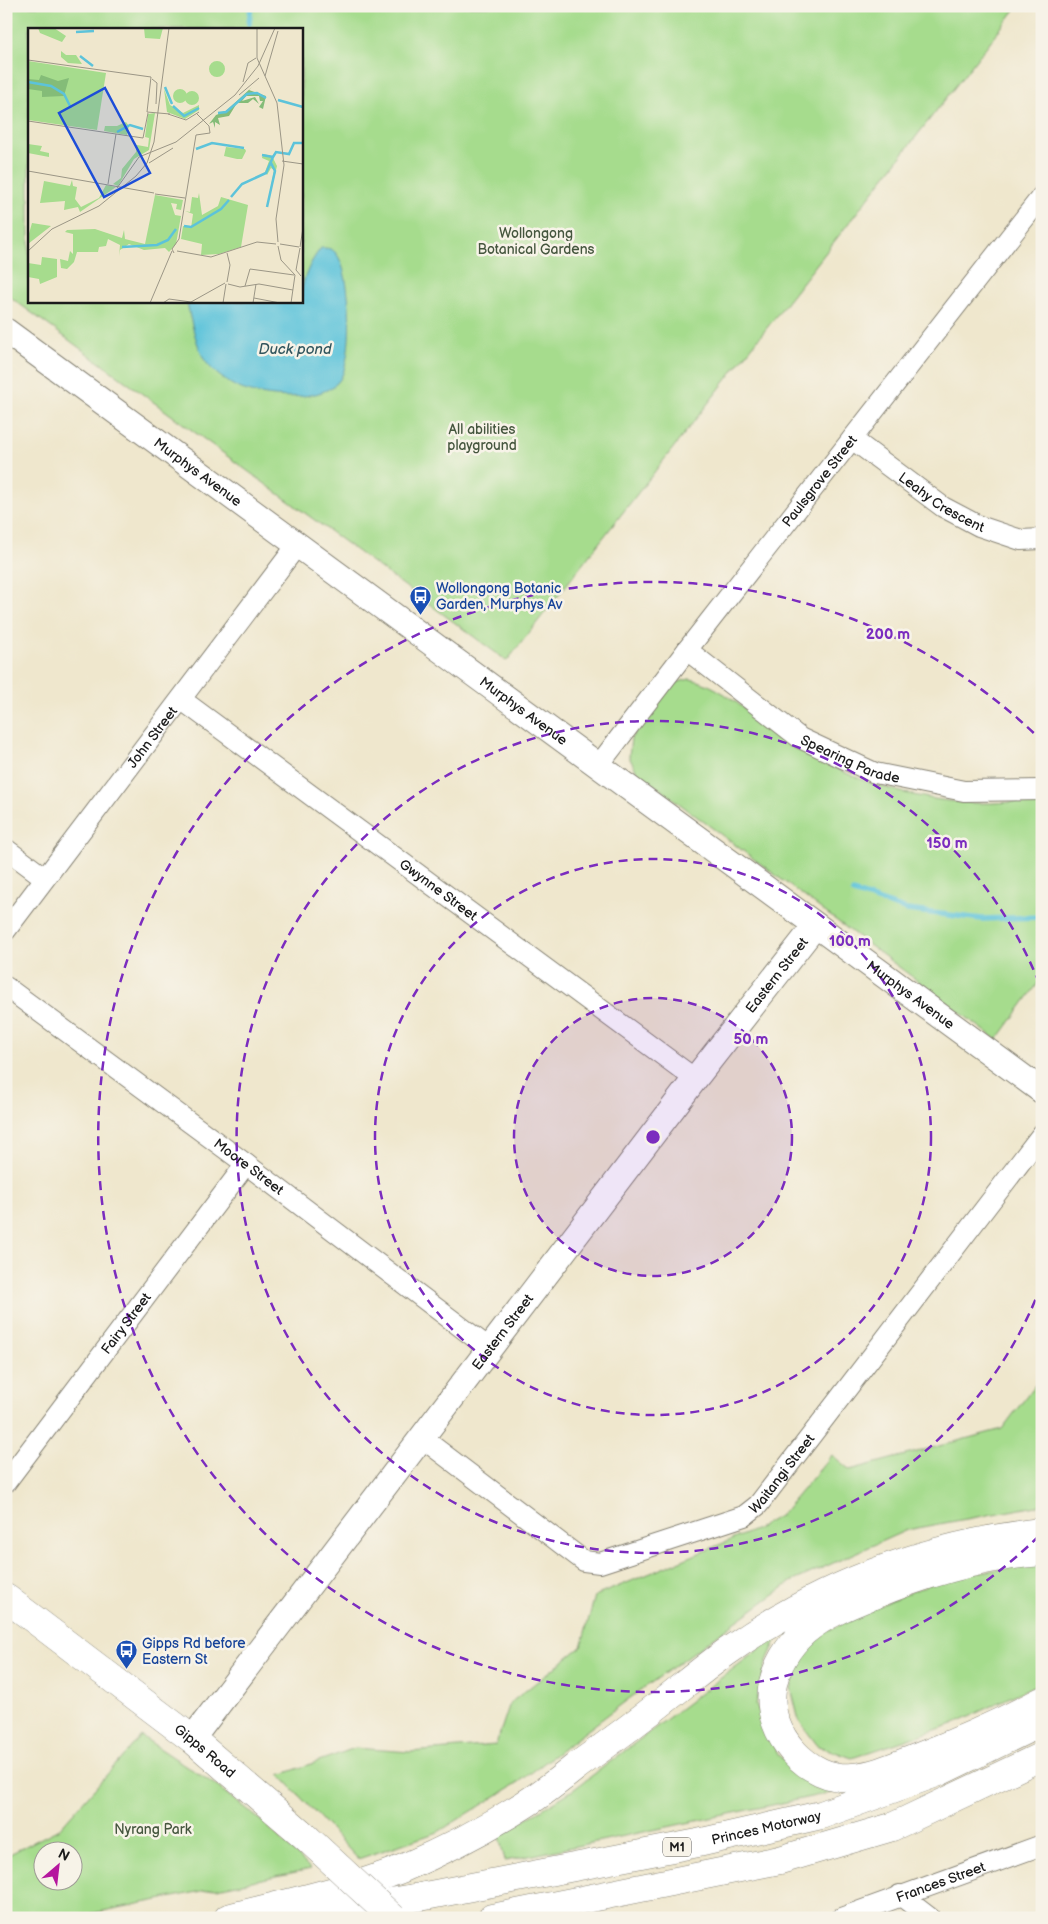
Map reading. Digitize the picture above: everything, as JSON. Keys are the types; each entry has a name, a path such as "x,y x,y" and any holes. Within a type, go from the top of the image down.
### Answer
{"main road":[{"path":"228,1918 364,1882 400,1869 458,1843 531,1800 643,1718 726,1651 792,1610 840,1586 898,1562 946,1548 1001,1537 1042,1532"},
{"path":"1042,1552 989,1559 940,1570 898,1585 836,1611 818,1621 795,1641 780,1664 772,1690 772,1705 775,1719 784,1741 801,1760 813,1768 839,1777 861,1776 892,1768 938,1750 1042,1702"},
{"name":"Gipps Road","path":"6,1598 192,1739 307,1838 393,1918"},
{"name":"Princes Motorway","path":"297,1918 420,1897 689,1845 821,1815 939,1772 1042,1722"},
{"path":"892,1827 1042,1756"},
{"path":"492,1918 780,1860 892,1827 1042,1777"}],"street":[{"name":"Paulsgrove Street","path":"598,766 1042,196"},
{"name":"Murphys Avenue","path":"6,331 1042,1091"},
{"name":"Leahy Crescent","path":"852,439 943,507 979,526 1021,540 1042,540"},
{"name":"John Street","path":"6,930 182,700 298,544"},
{"name":"Spearing Parade","path":"687,650 800,738 875,773 964,791 1042,790"},
{"name":"Gwynne Street","path":"182,700 695,1079"},
{"path":"6,849 45,878"},
{"name":"Eastern Street","path":"192,1739 695,1079 815,926"},
{"name":"Moore Street","path":"6,987 246,1164 490,1349"},
{"name":"Waitangi Street","path":"422,1438 584,1561 600,1563 744,1516 758,1505 1042,1134"},
{"name":"Fairy Street","path":"6,1482 246,1164"},
{"name":"Frances Street","path":"841,1918 900,1895 1042,1846"},
{"path":"900,1895 930,1918"}],"green space":[{"name":"Wollongong Botanical Gardens","path":"6,6 1018,6 507,661 6,294"},
{"path":"690,679 703,683 728,696 785,740 807,753 829,765 875,784 899,792 948,801 999,803 1042,800 1042,978 997,1040 637,772 629,757 631,738 668,689 678,682"},
{"path":"1042,1376 1042,1505 907,1530 791,1582 626,1701 519,1782 438,1832 358,1859 280,1775 355,1748 410,1752 496,1745 510,1703 581,1647 595,1596 755,1530 781,1515 832,1455 850,1470 1002,1429"},
{"path":"1042,1562 1042,1682 953,1724 852,1758 818,1746 799,1721 791,1688 799,1659 827,1631 901,1596 945,1578"},
{"path":"779,1634 766,1663 756,1705 778,1755 805,1778 844,1790 505,1861 499,1836 573,1790"},
{"name":"Nyrang Park","path":"141,1736 214,1784 264,1823 311,1869 69,1918 6,1918 6,1856 32,1843 32,1892 82,1892 82,1842 33,1842 59,1829"}],"water":[{"name":"Duck pond","path":"321,248 328,248 335,252 341,262 345,278 348,297 349,339 343,374 337,383 317,394 290,397 249,391 231,384 221,377 209,366 203,357 194,333 187,302 302,302 302,287 306,273"}],"waterway":[{"path":"249,24 251,6"},
{"path":"853,892 907,910 982,919 1042,917"}],"place":[{"name":"Wollongong Botanic Garden, Murphys Av","path":"420,615"},
{"name":"Gipps Rd before Eastern St","path":"126,1670"}],"park label":[{"name":"All abilities playground","path":"482,438"}]}
